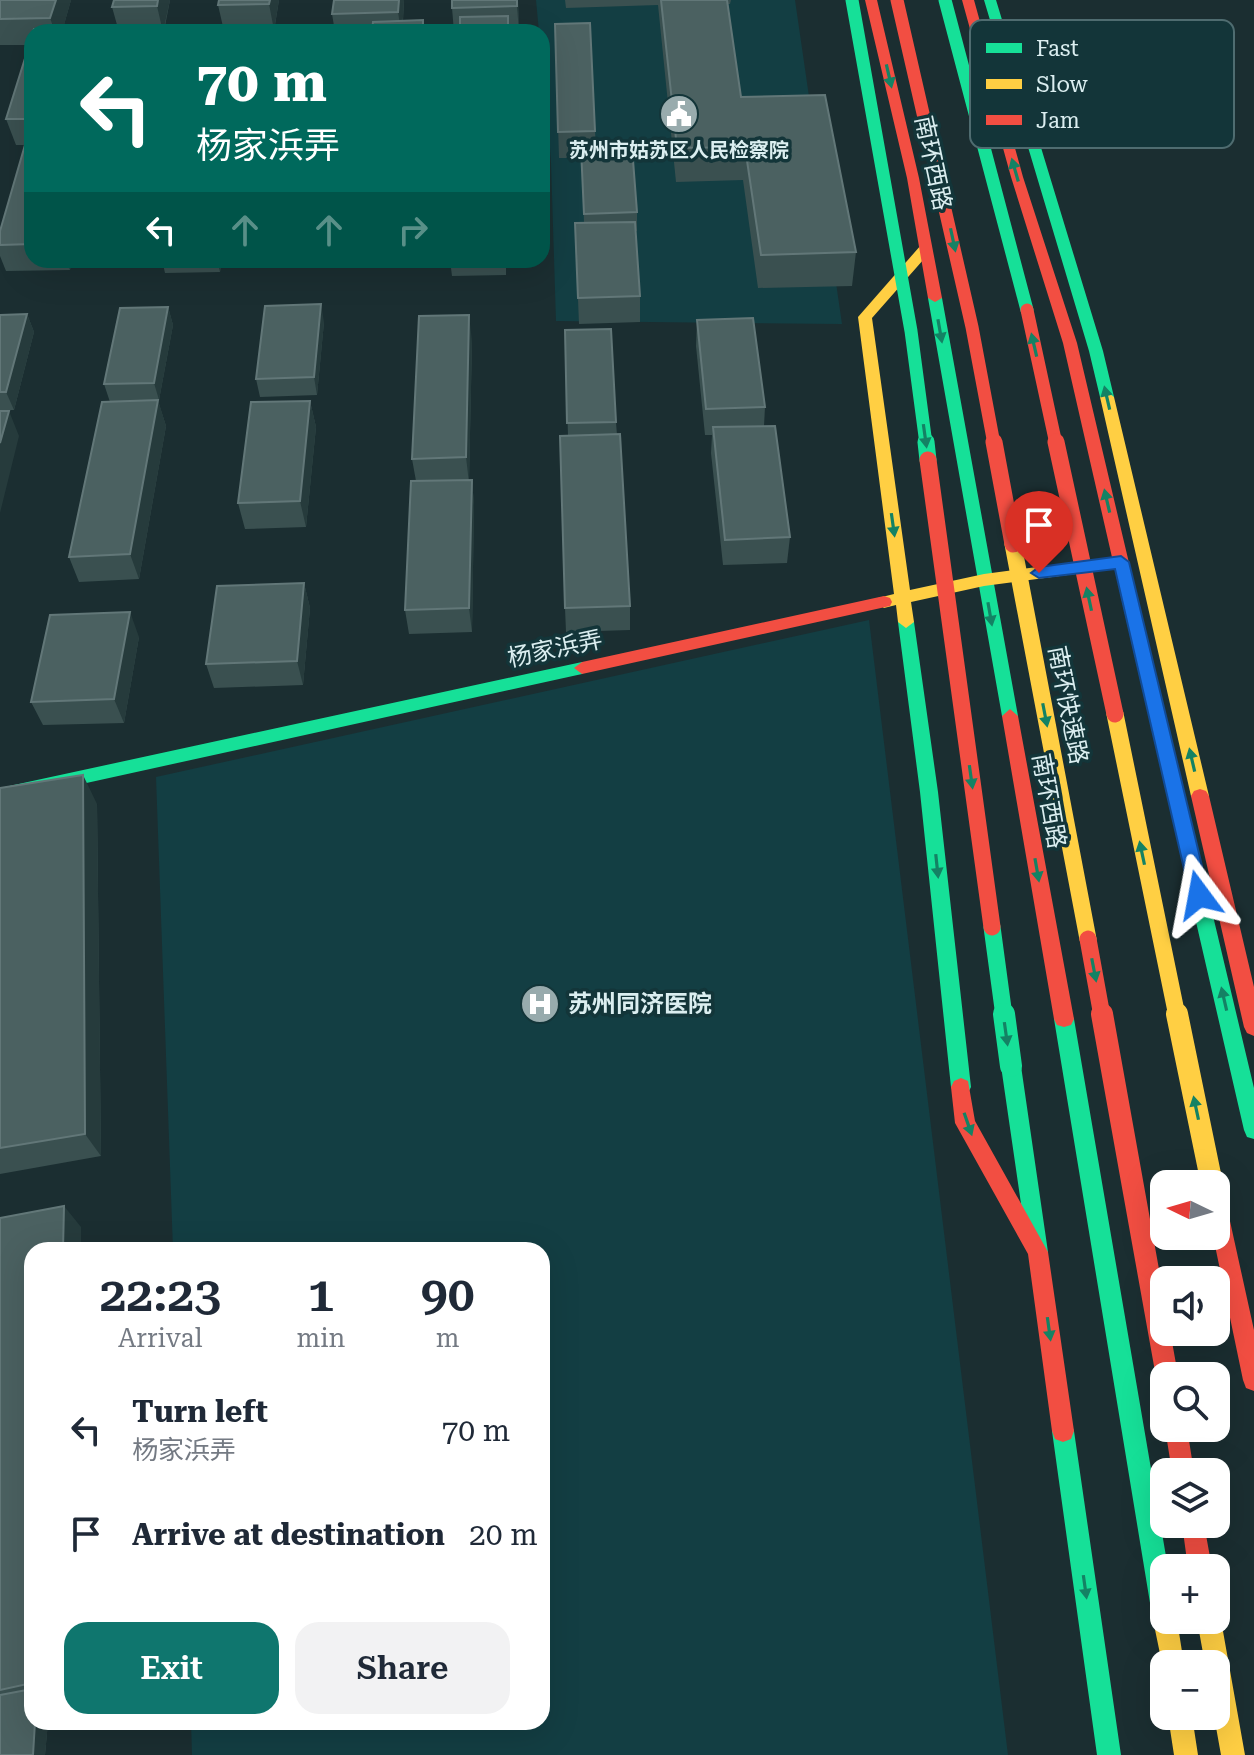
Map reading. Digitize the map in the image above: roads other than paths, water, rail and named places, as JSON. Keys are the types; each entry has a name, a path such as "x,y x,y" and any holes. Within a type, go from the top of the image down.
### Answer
{"main road":[{"path":"852,0 911,331 1109,1755"},
{"name":"南环西路","path":"871,0 913,178 926,248 1072,1061 1154,1554"},
{"name":"南环快速路","path":"897,0 972,327 1116,1088 1165,1362"},
{"name":"南环快速路","path":"945,0 970,91"},
{"path":"968,0 974,20"},
{"path":"990,0 996,20"},
{"name":"南环快速路","path":"986,148 1070,507 1209,1170"},
{"path":"1009,148 1070,343 1254,1130"},
{"path":"1035,148 1096,351 1254,1027"},
{"path":"926,248 865,317 929,792 965,1123 1038,1252"},
{"name":"杨家浜弄","path":"0,795 984,580 1121,562"},
{"path":"1226,1250 1254,1380"},
{"path":"1211,1634 1233,1755"},
{"path":"1182,1730 1186,1755"},
{"path":"1183,1735 1200,1755"}],"place":[{"name":"苏州市姑苏区人民检察院","path":"679,114"},
{"name":"苏州同济医院","path":"540,1004"}]}
